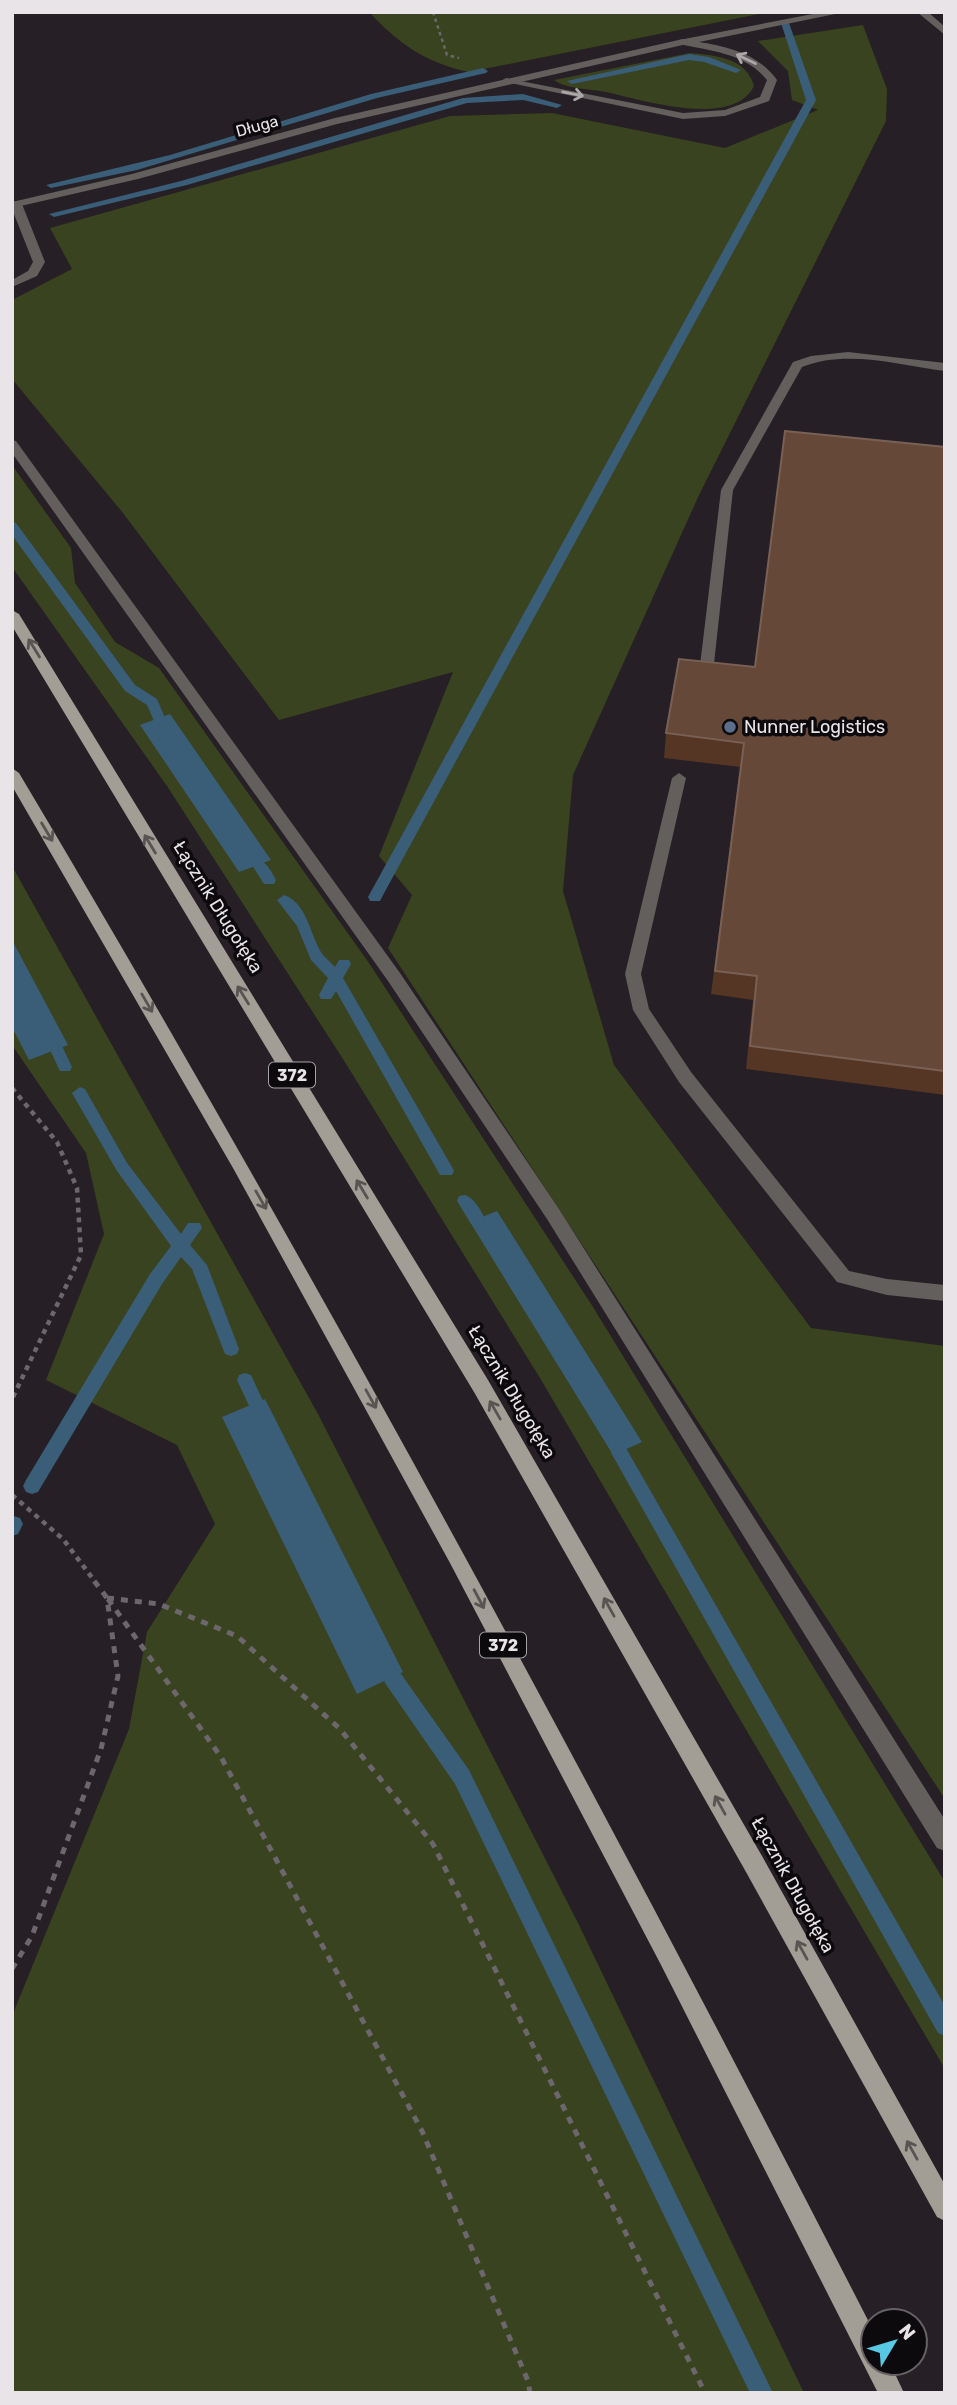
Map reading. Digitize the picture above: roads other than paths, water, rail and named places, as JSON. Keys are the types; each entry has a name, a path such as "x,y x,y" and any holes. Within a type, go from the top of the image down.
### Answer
{"main road":[{"name":"Łącznik Długołęka","path":"12,614 481,1386 727,1816 945,2209"},
{"name":"372","path":"12,773 264,1204 439,1524 859,2329"},
{"path":"883,2377 891,2393"}],"street":[{"name":"Długa","path":"14,204 134,177 335,121 506,81 683,42 840,12"},
{"path":"922,12 945,33"},
{"name":"Długa","path":"506,81 683,116 713,116 734,112 765,99 772,80 766,71 745,58 722,49 683,42"},
{"path":"12,284 28,278 37,270 39,262 14,204"},
{"path":"705,682 727,490 797,365 810,358 832,356 945,367"},
{"path":"12,444 394,977 530,1180 945,1840"},
{"path":"679,778 633,974 641,1010 685,1077 843,1277 887,1287 945,1293"}],"water":[{"path":"170,714 271,860 239,872 140,725"},
{"path":"12,940 68,1045 29,1060 12,1027"},
{"path":"497,1211 642,1442 613,1455 470,1222"},
{"path":"265,1399 403,1672 357,1694 222,1417"}],"waterway":[{"path":"375,897 811,100 785,23"},
{"path":"572,81 689,57 706,59 736,70"},
{"path":"51,185 133,168 334,107 483,71"},
{"path":"54,214 184,183 466,100 523,97 557,105"},
{"path":"12,526 130,688 152,702 159,718"},
{"path":"259,865 269,880"},
{"path":"284,900 303,924 316,956 336,977"},
{"path":"326,995 344,964"},
{"path":"336,978 446,1171"},
{"path":"57,1050 65,1067"},
{"path":"80,1093 122,1167 181,1246"},
{"path":"465,1201 477,1219"},
{"path":"181,1246 194,1228"},
{"path":"32,1486 156,1279 181,1246"},
{"path":"181,1246 199,1265 231,1349"},
{"path":"245,1380 256,1403"},
{"path":"620,1453 945,2026"},
{"path":"12,1528 14,1524"},
{"path":"392,1677 462,1777 762,2393"}],"place":[{"name":"Nunner Logistics","path":"730,727"}]}
